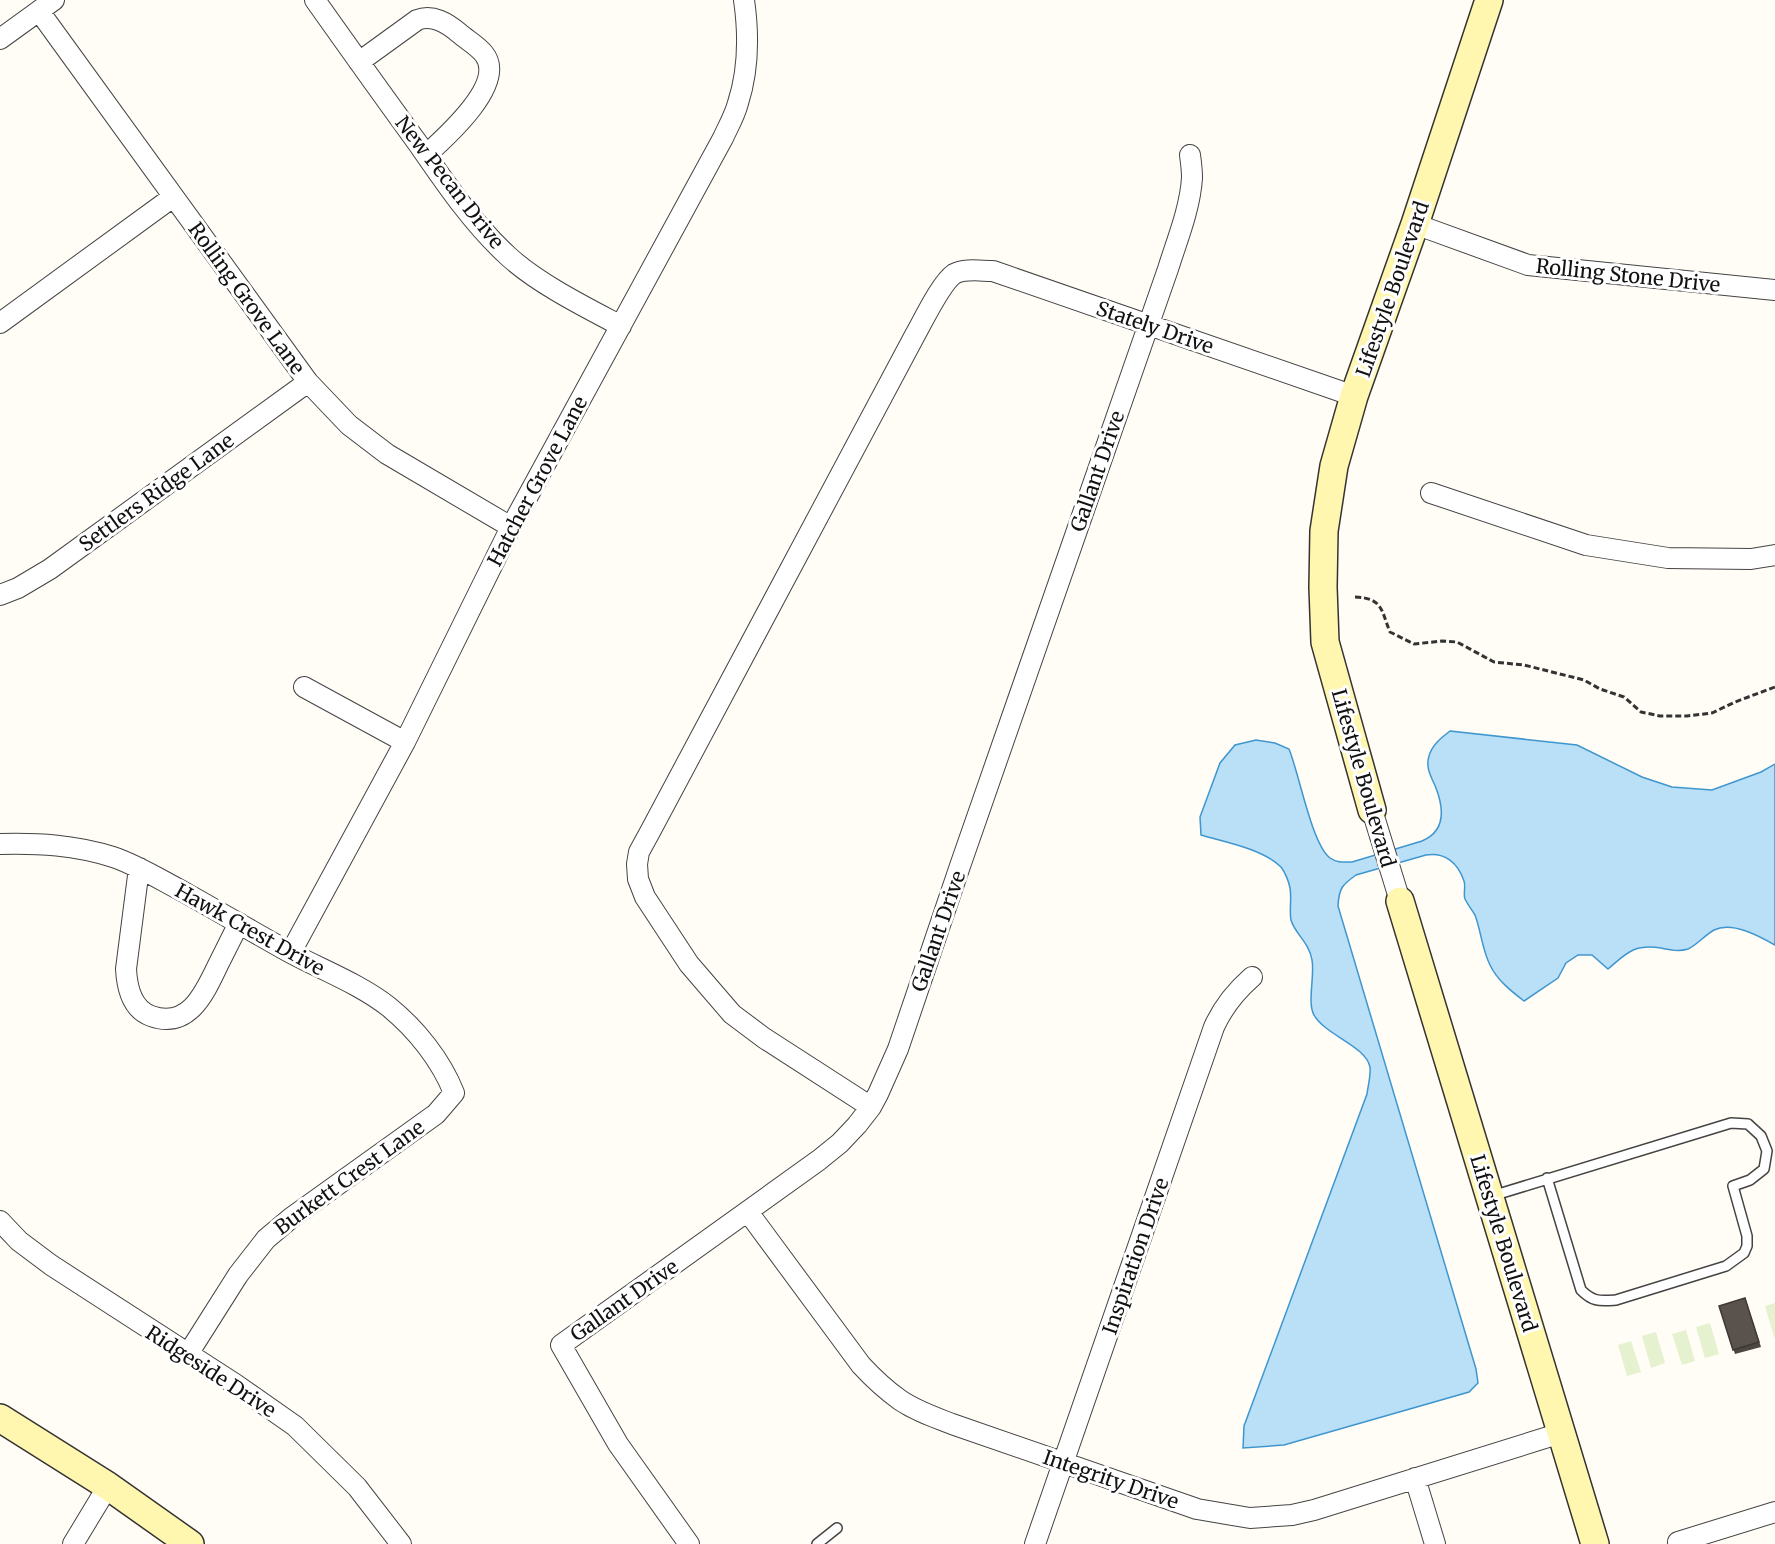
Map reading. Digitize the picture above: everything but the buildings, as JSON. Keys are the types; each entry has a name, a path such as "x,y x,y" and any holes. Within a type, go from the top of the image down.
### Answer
{"street":[{"name":"New Pecan Drive","path":"315,0 482,230 509,257 538,278 621,326"},
{"name":"Hatcher Grove Lane","path":"291,952 405,742 511,527 723,138 738,105 745,76 748,49 744,0"},
{"name":"Lifestyle Boulevard","path":"1488,3 1415,224 1354,396 1332,477 1324,531 1323,587 1326,642 1372,810 1595,1544"},
{"path":"0,39 47,6"},
{"name":"Rolling Grove Lane","path":"47,6 173,197 308,382 349,425 387,454 511,527"},
{"path":"359,62 417,20 425,17 442,21 485,54 490,71 486,86 453,129 426,155"},
{"name":"Gallant Drive","path":"689,1544 618,1444 561,1345 748,1212 840,1143 871,1107 878,1094 898,1049 1183,222 1192,178 1190,155"},
{"path":"0,323 173,197"},
{"name":"Rolling Stone Drive","path":"1415,224 1528,265 1775,290"},
{"name":"Stately Drive","path":"871,1107 764,1038 732,1014 689,964 645,897 638,879 637,864 639,852 915,335 943,287 955,274 970,270 993,271 1354,396"},
{"name":"Settlers Ridge Lane","path":"0,595 18,588 50,569 308,382"},
{"path":"1431,493 1586,545 1668,558 1751,559 1775,555"},
{"path":"304,687 405,742"},
{"name":"Hawk Crest Drive","path":"0,844 61,845 106,855 139,868 376,997 417,1034 449,1079 454,1093"},
{"path":"139,868 126,969 130,993 145,1013 153,1017 174,1018 197,1004 239,923"},
{"name":"Inspiration Drive","path":"1035,1544 1214,1027 1219,1015 1235,993 1252,977"},
{"name":"Burkett Crest Lane","path":"188,1354 238,1275 266,1239 291,1218 436,1114 454,1093"},
{"name":"Integrity Drive","path":"748,1212 850,1352 861,1365 902,1401 925,1413 1197,1509 1250,1518 1292,1515 1561,1433"},
{"name":"Ridgeside Drive","path":"0,1221 19,1241 51,1266 235,1384 295,1426 357,1487 401,1544"},
{"path":"0,1418 108,1486 190,1544"},
{"path":"1415,1478 1435,1544"},
{"path":"73,1544 108,1486"},
{"path":"1678,1542 1775,1512"}],"lane":[{"path":"1490,1197 1547,1178 1731,1123 1748,1124 1761,1136 1767,1151 1764,1169 1750,1180 1733,1186 1747,1236 1744,1253 1726,1266 1616,1300 1600,1301 1589,1298 1581,1290 1547,1178"},
{"path":"817,1544 837,1528"}],"path":[{"path":"1355,597 1367,597 1377,601 1390,632 1414,644 1458,642 1494,662 1524,665 1584,680 1600,689 1624,697 1641,712 1660,716 1712,713 1775,687"}],"green space":[{"path":"1775,1303 1775,1337 1774,1337 1765,1306"},
{"path":"1710,1323 1719,1354 1705,1358 1696,1327"},
{"path":"1686,1330 1695,1361 1682,1365 1672,1334"},
{"path":"1656,1332 1665,1363 1651,1368 1642,1336"},
{"path":"1631,1341 1641,1372 1627,1376 1618,1345"}],"water":[{"path":"1450,731 1577,745 1642,777 1672,787 1712,790 1761,772 1775,764 1775,945 1745,931 1729,927 1714,930 1685,950 1644,947 1631,951 1608,969 1592,955 1578,955 1566,963 1558,978 1524,1001 1500,980 1490,965 1475,915 1465,899 1464,881 1450,860 1439,855 1426,855 1356,875 1347,882 1340,891 1338,906 1476,1369 1478,1383 1469,1392 1284,1445 1243,1448 1244,1426 1367,1094 1370,1067 1361,1053 1327,1029 1314,1015 1311,1003 1312,960 1308,948 1291,920 1290,888 1281,867 1254,851 1201,835 1200,817 1220,763 1235,745 1256,740 1275,743 1289,749 1317,839 1323,851 1333,860 1352,862 1422,841 1430,837 1441,819 1439,796 1428,769 1430,752"}]}
